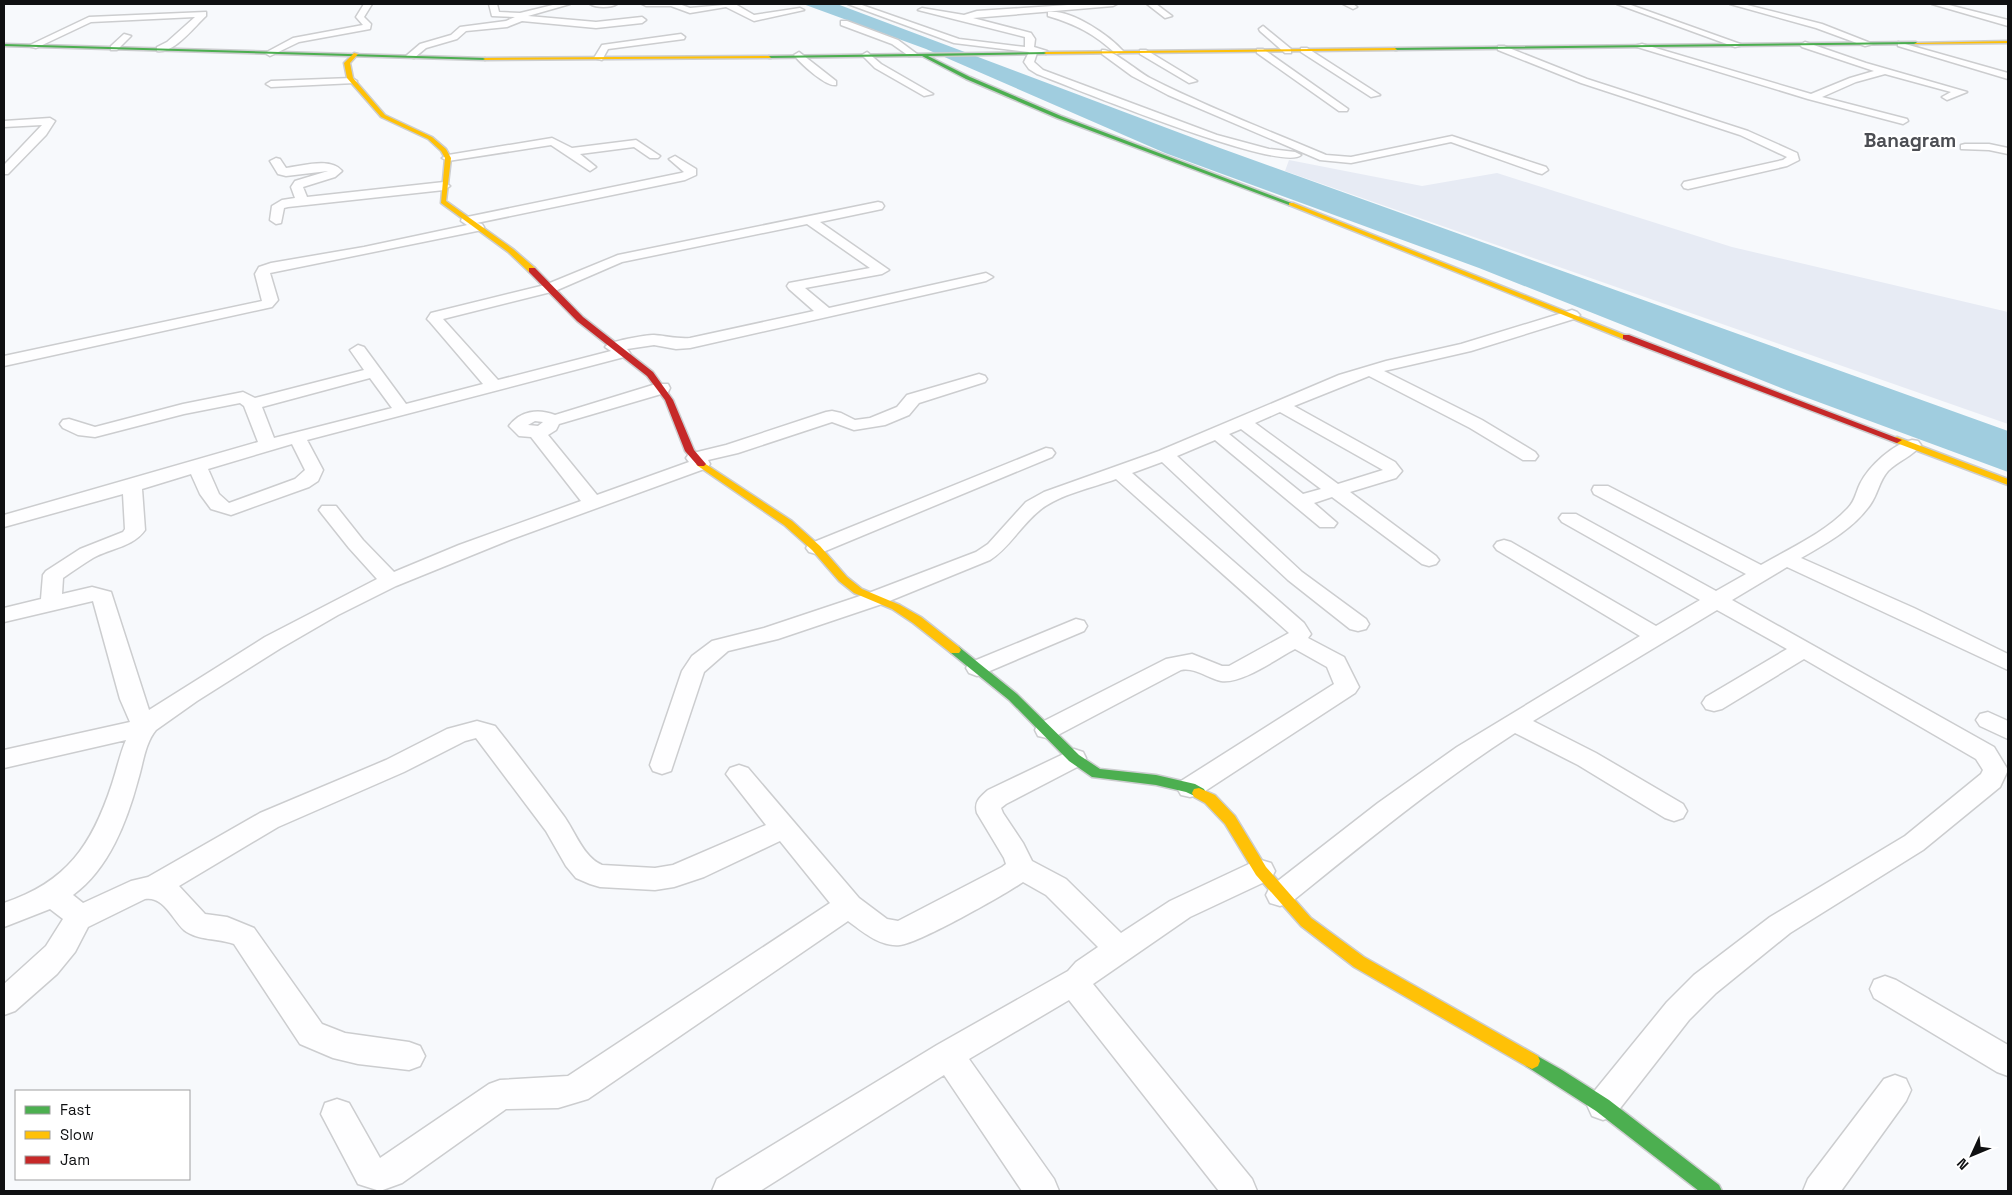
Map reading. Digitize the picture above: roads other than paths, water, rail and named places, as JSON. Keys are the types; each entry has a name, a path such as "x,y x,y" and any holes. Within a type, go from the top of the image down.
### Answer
{"street":[{"path":"270,52 296,40 367,27 367,24 360,17 368,4"},
{"path":"493,4 495,14 538,18 593,29 642,20"},
{"path":"411,56 423,46 454,37 463,29 507,24 520,17 566,4"},
{"path":"594,4 613,4"},
{"path":"646,4 669,4"},
{"path":"674,4 678,8 690,11 733,6 754,18 800,10"},
{"path":"852,4 957,41 1056,53 2008,42"},
{"path":"964,18 977,14 1039,7 1113,4"},
{"path":"1152,4 1168,16"},
{"path":"1621,4 1738,45"},
{"path":"1734,4 1818,26 1868,44"},
{"path":"1936,4 2008,23"},
{"path":"1953,8 1979,5"},
{"path":"1039,7 1052,15 1086,24 1103,35 1119,52"},
{"path":"922,10 964,18 1028,35 1031,39 1029,62 1032,67 1040,72 1213,137 1268,152 1310,154"},
{"path":"33,46 89,20 153,12 204,14 170,44 160,49"},
{"path":"844,23 894,42 972,80 1118,139 1420,253 1496,287 2008,482"},
{"path":"1263,29 1288,50"},
{"path":"114,48 127,36"},
{"path":"599,58 605,47 681,37"},
{"path":"1805,44 1885,71 1962,92 1947,97"},
{"path":"1901,44 2008,76"},
{"path":"4,45 411,56 599,58 986,54 1031,51"},
{"path":"1639,46 1812,97 1903,121"},
{"path":"1501,48 1584,81 1744,133 1793,156 1793,160 1787,163 1688,185"},
{"path":"1304,50 1375,94"},
{"path":"1260,51 1343,108"},
{"path":"1105,52 1135,74 1172,94 1310,154 1338,161 1351,160 1452,139 1542,170"},
{"path":"1143,52 1192,81"},
{"path":"356,54 347,63 352,81 384,117 438,143 448,158 443,202 472,224 494,236 514,251 580,319 617,350 650,374 662,388 698,461 788,523 816,548 843,579 874,599 896,607 917,620 977,668 1047,730 1074,758 1097,774 1156,780 1190,788 1210,799 1230,820 1261,871 1280,895 1306,922 1360,962 1417,997 1556,1074 1604,1105 1647,1137 1713,1191"},
{"path":"799,55 805,62 833,82"},
{"path":"867,55 878,66 928,94"},
{"path":"1812,97 1853,80 1885,71"},
{"path":"271,84 352,81"},
{"path":"4,124 50,121 42,133 4,171"},
{"path":"538,133 550,137 552,141 590,167"},
{"path":"607,134 618,145"},
{"path":"448,158 552,141"},
{"path":"570,152 618,145 640,144 654,156"},
{"path":"1965,147 1989,147 2008,151"},
{"path":"4,362 267,304 271,300 262,274 264,270 276,266 373,249 472,224 533,206 579,199 685,176 692,172 675,159"},
{"path":"276,161 282,171 332,167 336,171 299,184 297,187 302,201"},
{"path":"276,220 278,206 302,201 444,186"},
{"path":"495,387 435,319 436,316 550,288 609,261 878,206"},
{"path":"809,220 882,270 794,286 825,312"},
{"path":"4,521 132,486 297,437 495,387 654,340 676,344 690,342 986,277"},
{"path":"662,765 693,671 700,661 720,646 770,634 874,599 983,556 995,548 1033,506 1072,487 1165,455 1369,370 1465,348 1572,315"},
{"path":"358,350 403,410"},
{"path":"1369,370 1476,424 1529,456"},
{"path":"252,404 375,372"},
{"path":"4,915 52,896 76,879 94,858 121,796 138,740 144,728 161,712 220,674 391,581 487,542 594,504 732,449 832,416 839,417 850,424 864,425 902,412 908,402 913,399 979,379"},
{"path":"594,504 536,432 550,426 552,421 662,388"},
{"path":"69,424 84,431 94,432 242,397 252,404 268,445"},
{"path":"1281,406 1393,471 1337,492 1301,501"},
{"path":"1244,423 1429,560"},
{"path":"1218,434 1327,523"},
{"path":"197,466 215,505 222,509 237,507 302,483 311,477 314,470 297,437"},
{"path":"1280,895 1387,810 1466,753 1656,635 1716,599 1788,560 1833,531 1854,512 1863,500 1869,484 1882,467 1912,445"},
{"path":"816,548 1046,453"},
{"path":"1165,455 1302,582 1358,624"},
{"path":"1047,730 1180,662 1198,661 1214,672 1233,673 1295,640 1300,634 1296,628 1118,471"},
{"path":"51,603 53,575 59,569 96,548 130,536 135,530 132,486"},
{"path":"1600,490 1763,574"},
{"path":"329,510 356,544 391,581"},
{"path":"1570,518 1804,649 1984,754 1996,769 1991,780 1914,843 1780,925 1705,984 1678,1012 1604,1105"},
{"path":"1504,546 1656,635"},
{"path":"1788,560 1906,613 2008,663"},
{"path":"4,615 92,593 103,597 132,699 144,728"},
{"path":"977,668 1076,626"},
{"path":"1190,788 1347,686 1336,662 1295,640"},
{"path":"1714,703 1804,649"},
{"path":"1514,722 1586,758 1674,811"},
{"path":"4,759 144,728"},
{"path":"77,919 141,889 154,887 269,820 394,766 456,735 477,729 486,732 505,756 556,824 576,859 586,870 600,876 655,879 674,876 694,869 784,828"},
{"path":"1020,867 1019,856 988,814 988,805 997,797 1074,758"},
{"path":"739,774 849,906 880,929 899,933 916,926 1003,879 1020,867"},
{"path":"1020,867 1056,887 1119,949"},
{"path":"729,1191 948,1055 1078,980 1086,971 1180,908 1261,871"},
{"path":"154,887 169,893 195,922 204,927 227,929 244,936 311,1034 317,1038 337,1046 409,1056"},
{"path":"4,1002 35,977 55,957 73,934 77,919 71,908 52,896"},
{"path":"337,1114 370,1172 378,1175 390,1171 500,1096 515,1093 563,1094 577,1088 725,987 849,906"},
{"path":"1078,980 1078,989 1240,1191"},
{"path":"1885,989 2008,1062"},
{"path":"948,1055 1042,1191"},
{"path":"1820,1191 1895,1090"}],"water":[{"path":"803,4 837,4 1220,148 2008,431 2008,472 1794,393 1479,268 1165,153 926,49"}],"district":[{"name":"Banagram","path":"1910,140"}]}
